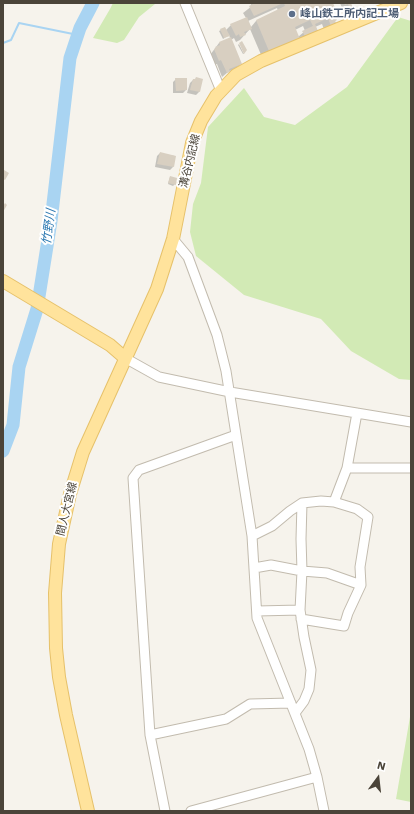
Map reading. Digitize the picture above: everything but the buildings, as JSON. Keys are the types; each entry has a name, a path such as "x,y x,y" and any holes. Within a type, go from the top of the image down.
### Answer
{"main road":[{"name":"溝谷内記線","path":"125,358 157,290 173,239 192,143 201,121 216,96 236,75 261,61 393,4"},
{"path":"3,281 110,345 125,358"},
{"name":"間人大宮線","path":"88,811 59,678 55,624 57,567 59,544 64,519 76,473 125,358"}],"street":[{"path":"185,3 221,91"},
{"path":"173,239 188,257 217,335 230,392 252,536 258,618 290,704 309,749 324,811"},
{"path":"125,358 159,378 230,392 411,422"},
{"path":"334,502 347,468 357,412"},
{"path":"165,811 150,735 133,478 139,470 236,435"},
{"path":"347,468 411,468"},
{"path":"252,536 272,526 302,503 321,501 334,502 357,509 368,517 360,567 361,585 348,613 344,626 300,615 257,610"},
{"path":"295,714 304,701 311,681 311,670 300,615 302,571 302,503"},
{"path":"254,568 271,565 302,571 327,573 361,585"},
{"path":"150,735 226,719 250,704 290,704"},
{"path":"191,811 317,777"}],"green space":[{"path":"113,3 159,3 155,4 139,17 124,40 117,43 93,38"},
{"path":"398,17 411,21 411,380 399,379 351,351 321,319 244,295 196,256 190,232 193,204 201,183 208,127 244,88 264,117 295,125 347,87"},
{"path":"411,711 411,802 396,799"}],"waterway":[{"name":"竹野川","path":"3,451 13,425 19,367 37,309 51,221 70,58 80,28 93,3"},
{"path":"3,43 11,40 19,23 78,35"}],"place":[{"name":"峰山鉄工所内記工場","path":"292,14"}]}
